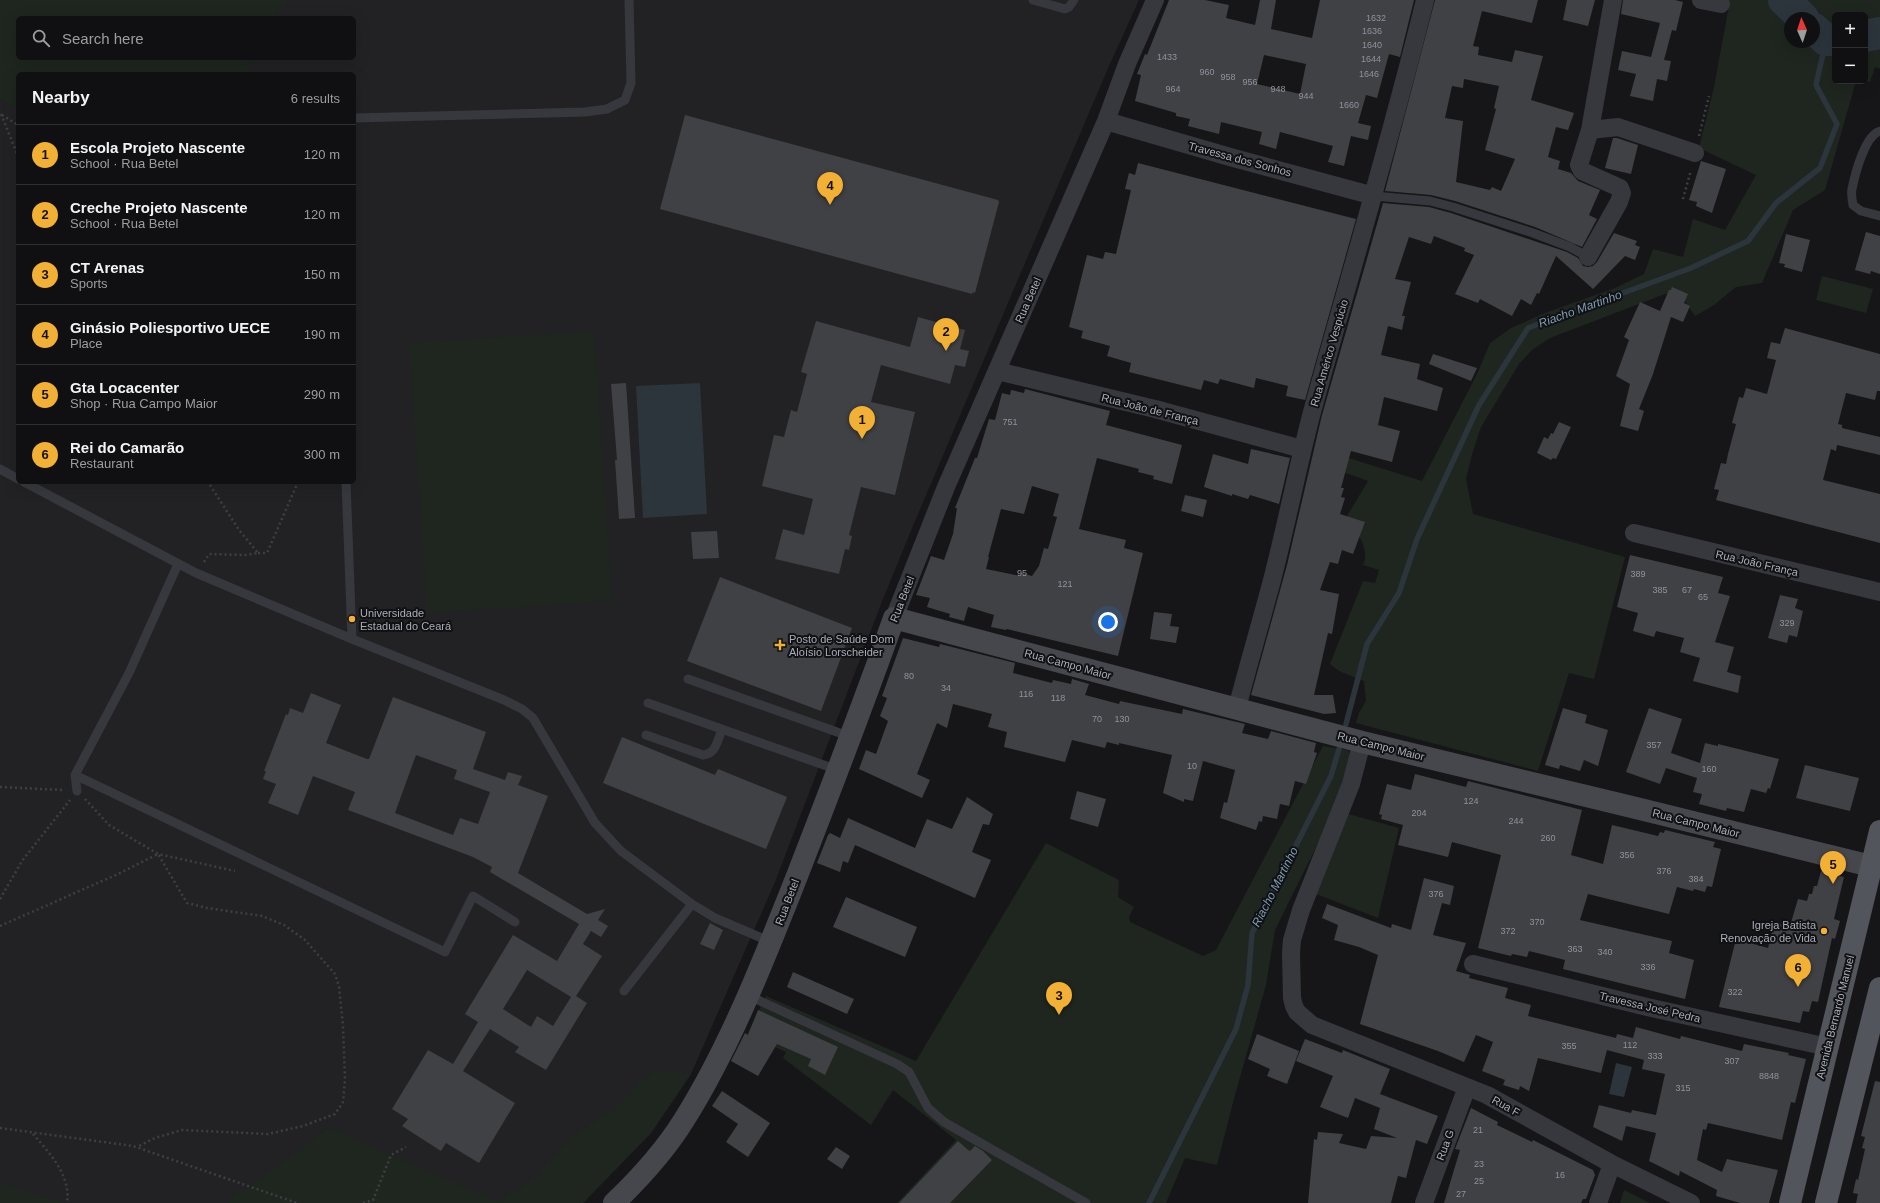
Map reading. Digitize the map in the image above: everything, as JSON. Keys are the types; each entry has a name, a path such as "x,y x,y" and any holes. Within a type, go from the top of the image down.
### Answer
{"main road":[{"name":"Avenida Bernardo Manuel","path":"1790,1203 1880,831"},
{"path":"1826,1203 1875,1031 1880,988"}],"street":[{"name":"Rua Betel","path":"614,1203 643,1174 683,1121 720,1055 771,942 851,736 894,618 946,487 1106,121 1127,64 1155,0"},
{"name":"Rua Américo Vespúcio","path":"1237,708 1271,583 1302,449 1332,338 1374,196 1425,0"},
{"path":"1588,257 1619,202 1622,193 1620,188 1582,171 1580,162 1590,130 1613,0"},
{"path":"1701,0 1721,4"},
{"name":"Travessa dos Sonhos","path":"1106,121 1230,157 1374,196"},
{"path":"1590,130 1618,127 1695,153"},
{"name":"Rua João de França","path":"997,371 1155,409 1302,449"},
{"name":"Rua João França","path":"1634,533 1880,592"},
{"name":"Rua Campo Maior","path":"894,618 1362,742 1871,866"},
{"name":"Rua F","path":"1362,742 1352,784 1301,910 1292,940 1292,998 1297,1012 1312,1024 1487,1095 1612,1164 1691,1203"},
{"name":"Travessa José Pedra","path":"1473,964 1647,1007 1828,1047"},
{"name":"Rua G","path":"1424,1203 1467,1087"},
{"path":"1598,1203 1612,1164"}],"lane":[{"path":"356,118 585,112 612,107 625,100 631,83 629,0"},
{"path":"1033,0 1065,8 1070,6 1074,0"},
{"path":"1880,131 1873,134 1867,141 1852,190 1853,205 1861,211 1880,216"},
{"path":"1374,196 1430,201 1453,207 1533,233 1570,247 1588,257"},
{"path":"0,469 16,478"},
{"path":"28,484 196,573 352,639 504,700 522,709 533,718 595,823 621,851 692,904 715,918 771,942"},
{"path":"346,484 352,639"},
{"path":"77,791 75,775 129,673 178,564"},
{"path":"688,679 851,736"},
{"path":"648,703 838,770"},
{"path":"646,735 703,755 714,751 722,730"},
{"path":"75,775 445,952 473,896 515,922"},
{"path":"624,991 692,904"},
{"path":"747,995 897,1064 909,1072 928,1108 944,1122 1086,1203"}],"path":[{"path":"1,114 16,124"},
{"path":"1,114 16,151"},
{"path":"209,484 239,530 258,553"},
{"path":"196,573 209,554 245,555 267,553 297,484"},
{"path":"0,787 77,791 109,825 158,854 235,871"},
{"path":"0,899 22,861 77,791"},
{"path":"0,926 118,874 158,854"},
{"path":"137,1147 155,1138 182,1130 268,1134 303,1126 335,1114 343,1102 345,1079 341,1001 335,974 305,940 284,925 262,916 207,908 187,903 158,854"},
{"path":"0,1128 137,1147 297,1203"},
{"path":"33,1133 58,1164 69,1191 67,1203"},
{"path":"363,1203 373,1200 391,1155 406,1147"}],"shaded area":[{"name":"Universidade Estadual do Ceará","path":"0,0 1139,0 1109,66 915,521 883,599 775,882 691,1074 651,1133 583,1203 0,1203"},
{"path":"0,0 285,0 277,16 16,16 16,60 253,60 247,72 16,72 16,110 0,98"},
{"path":"1730,0 1880,0 1880,69 1875,67 1870,82 1868,82 1868,12 1832,12 1832,84 1855,84 1825,190 1793,210 1762,283 1736,287 1714,305 1695,316 1679,292 1665,294 1550,338 1532,350 1519,364 1481,427 1466,479 1473,514 1625,557 1594,679 1569,673 1538,771 1356,723 1359,713 1366,701 1364,681 1339,671 1330,664 1363,581 1375,583 1379,570 1363,565 1365,559 1364,546 1347,516 1368,481 1335,469 1339,455 1422,481 1478,372 1490,343 1511,328 1545,313 1615,288 1644,274 1653,249 1683,257 1693,219 1725,230 1756,175 1699,148 1714,87"},
{"path":"1822,276 1873,289 1866,313 1816,300"},
{"path":"594,331 612,601 427,613 409,343"},
{"path":"700,383 707,514 643,518 636,386"},
{"path":"1323,746 1349,751 1351,758 1334,811 1275,930 1266,985 1217,1165 1185,1158 1166,1203 897,1203 956,1140 893,1090 871,1125 783,1058 786,1052 747,1034 766,996 916,1061 1046,843 1119,880 1118,897 1134,907 1129,917 1130,922 1203,956 1216,950"},
{"path":"1345,813 1399,828 1378,918 1316,894"},
{"path":"1616,1063 1632,1067 1624,1097 1609,1094"},
{"path":"658,1071 691,1074 651,1133 583,1203 227,1203 329,1128 499,1202 536,1178 571,1137 614,1109 641,1080"},
{"path":"0,1182 62,1203 0,1203"},
{"path":"1624,1190 1650,1203 1620,1203"}],"building":[{"path":"1169,0 1205,0 1229,5 1226,18 1255,25 1260,0 1276,0 1271,29 1312,38 1320,0 1414,0 1400,57 1389,54 1377,98 1366,95 1358,123 1371,126 1368,140 1351,136 1344,166 1328,162 1333,146 1280,132 1276,149 1259,144 1262,132 1221,122 1219,134 1188,126 1190,119 1176,116 1176,113 1135,101 1141,75 1137,74 1145,54 1147,55","holes":["1264,55 1306,64 1300,94 1257,84"]},
{"path":"1435,0 1538,0 1532,23 1482,11 1473,46 1479,47 1478,55 1512,62 1515,50 1543,56 1531,100 1574,113 1568,130 1556,127 1548,157 1560,161 1558,169 1571,173 1578,181 1600,190 1589,215 1597,219 1582,247 1535,227 1455,201 1431,195 1385,191","holes":["1464,79 1499,86 1494,108 1496,109 1485,150 1515,159 1501,191 1492,187 1490,190 1456,182 1463,121 1445,118 1452,86 1463,88"]},
{"path":"1567,0 1595,0 1588,26 1563,20"},
{"path":"1623,0 1675,0 1683,2 1676,31 1672,30 1664,60 1671,61 1667,81 1657,79 1653,101 1630,96 1636,74 1618,70 1622,51 1651,57 1660,23 1621,14"},
{"path":"685,115 998,200 999,202 975,293 973,292 972,294 660,209"},
{"path":"1613,138 1638,145 1631,174 1605,168"},
{"path":"1701,161 1726,169 1712,213 1696,206 1697,202 1689,200"},
{"path":"1138,163 1356,219 1305,400 1286,396 1288,386 1256,378 1254,388 1220,379 1218,384 1204,380 1201,390 1129,372 1131,363 1107,356 1110,346 1081,338 1083,331 1069,327 1087,255 1103,259 1105,252 1116,254 1131,190 1125,189 1129,173 1135,175"},
{"path":"1383,203 1429,207 1451,213 1567,252 1578,258 1583,266 1588,267 1593,266 1597,262 1614,233 1637,241 1635,245 1640,247 1635,260 1625,256 1593,289 1556,256 1539,294 1537,293 1531,305 1521,299 1512,316 1480,299 1478,303 1455,294 1474,255 1464,251 1465,248 1434,236 1431,244 1409,237 1395,279 1411,282 1402,316 1405,316 1402,330 1388,326 1381,355 1420,364 1417,379 1443,388 1437,411 1384,397 1378,425 1400,431 1392,462 1351,451 1341,488 1344,488 1341,497 1345,498 1340,514 1365,522 1353,554 1342,550 1338,564 1330,562 1320,590 1339,594 1332,634 1328,633 1314,695 1333,695 1336,713 1324,714 1251,695 1287,565 1322,415"},
{"path":"1866,232 1880,236 1880,274 1871,271 1870,274 1855,270"},
{"path":"1786,234 1810,240 1802,272 1784,267 1785,264 1779,263"},
{"path":"1672,287 1688,294 1684,303 1690,306 1683,322 1671,317 1653,374 1639,409 1644,411 1638,431 1620,426 1630,384 1616,376 1629,340 1624,337 1640,302 1660,311 1669,290 1671,290"},
{"path":"918,317 965,330 960,349 969,351 965,367 955,365 950,384 881,365 871,402 915,412 895,495 861,487 849,535 852,536 849,550 845,549 839,574 775,559 783,529 804,535 813,499 762,486 774,435 784,437 791,410 797,412 807,374 801,372 816,321 910,347"},
{"path":"1785,328 1880,354 1880,391 1877,391 1875,400 1846,393 1838,424 1842,425 1842,428 1880,437 1880,455 1837,445 1836,451 1831,449 1823,480 1880,494 1880,543 1716,500 1719,490 1714,489 1721,463 1726,464 1736,424 1732,423 1739,397 1743,398 1746,388 1767,394 1776,360 1767,358 1771,342 1780,344"},
{"path":"1433,354 1477,368 1471,381 1429,364"},
{"path":"626,383 635,518 619,519 615,460 617,460 611,384"},
{"path":"1025,389 1110,411 1106,425 1182,445 1172,484 1153,479 1154,476 1138,472 1139,469 1097,458 1079,529 1126,540 1124,548 1143,553 1118,656 1007,629 991,627 994,615 968,607 964,621 949,617 950,614 927,607 930,598 916,595 931,556 944,560 953,534 957,508 955,508 975,458 977,458 989,419 995,420 1002,393 1010,395 1011,390 1024,393","holes":["1032,486 1059,494 1053,516 1057,517 1048,549 1044,548 1039,566 1032,576 1021,573 1020,576 986,569 1001,509 1024,514"]},
{"path":"1559,422 1571,427 1556,459 1553,458 1551,460 1537,453 1544,437 1548,439 1551,433 1553,434"},
{"path":"1251,449 1290,458 1279,504 1250,495 1248,499 1232,494 1232,496 1204,487 1213,454 1248,464"},
{"path":"1185,495 1207,500 1203,517 1181,511"},
{"path":"717,531 719,558 693,559 691,532"},
{"path":"1630,555 1723,577 1718,593 1730,596 1715,642 1734,647 1727,672 1741,676 1738,693 1693,681 1700,658 1680,652 1684,638 1656,631 1654,637 1633,631 1638,613 1617,607"},
{"path":"720,577 852,628 821,711 687,661"},
{"path":"1780,595 1798,599 1795,608 1803,611 1797,637 1789,635 1787,643 1768,638"},
{"path":"1154,612 1172,614 1170,626 1179,627 1176,643 1150,639"},
{"path":"903,638 939,647 940,644 1015,663 1013,673 1052,683 1053,680 1071,684 1072,679 1089,684 1085,695 1119,704 1120,701 1182,714 1183,709 1245,724 1242,733 1268,739 1271,731 1316,743 1314,752 1317,753 1306,784 1295,781 1289,806 1280,804 1277,819 1263,816 1262,822 1259,821 1256,830 1220,818 1224,802 1227,803 1235,770 1203,761 1193,801 1184,799 1184,802 1163,793 1172,755 1119,743 1119,745 1107,742 1105,748 1072,740 1065,762 1004,747 1007,732 988,727 992,714 953,704 947,728 937,723 917,774 930,780 922,798 859,769 866,750 876,754 888,721 880,716 887,698 882,696"},
{"path":"311,693 341,705 326,743 367,759 369,759 393,697 486,732 473,769 505,780 508,772 522,776 518,785 548,796 518,873 587,914 605,909 598,920 608,926 601,937 591,931 583,944 602,956 576,996 587,1003 546,1070 515,1052 519,1047 490,1029 463,1071 515,1103 479,1163 446,1143 441,1151 402,1126 408,1119 392,1109 428,1050 453,1064 478,1022 465,1014 513,935 557,961 579,924 490,872 492,867 473,857 348,810 355,792 313,776 298,815 268,803 276,784 263,779 266,771 264,771 286,714 288,715 290,708 303,713","holes":["416,755 457,770 454,779 490,792 478,824 460,818 453,835 395,813","527,970 571,997 553,1026 537,1016 531,1027 503,1009"]},
{"path":"1563,708 1587,715 1585,723 1608,730 1598,766 1584,760 1580,771 1560,765 1559,769 1545,765"},
{"path":"1649,708 1682,719 1671,753 1700,763 1705,743 1718,746 1718,744 1779,759 1770,789 1768,788 1766,793 1751,789 1744,812 1727,808 1726,811 1699,804 1702,794 1693,792 1697,778 1666,768 1660,784 1626,772"},
{"path":"622,737 715,775 718,769 787,797 766,849 603,783"},
{"path":"1805,765 1859,778 1850,811 1796,798"},
{"path":"1415,774 1466,787 1468,781 1582,810 1571,855 1603,864 1612,825 1658,836 1660,832 1664,833 1665,830 1715,842 1713,847 1721,849 1712,887 1707,886 1705,892 1677,887 1669,914 1588,894 1580,920 1672,941 1669,953 1694,960 1685,999 1563,969 1565,960 1529,951 1527,957 1512,954 1511,956 1478,948 1501,855 1452,842 1448,857 1398,845 1403,825 1381,819 1382,815 1379,814 1387,784 1411,790"},
{"path":"1077,791 1106,799 1098,827 1070,819"},
{"path":"967,797 993,814 989,825 983,824 972,852 991,860 975,898 855,845 848,863 843,861 840,872 817,863 828,835 830,833 840,838 848,818 915,848 927,819 952,829"},
{"path":"1821,871 1844,877 1834,919 1840,921 1835,939 1832,938 1818,1002 1812,1001 1809,1012 1803,1011 1800,1023 1719,1007 1736,939 1768,948 1774,922 1790,926 1798,899 1807,901 1809,894 1812,894 1814,886 1817,886"},
{"path":"1424,878 1454,886 1450,905 1442,903 1433,935 1466,943 1456,971 1470,975 1469,978 1508,988 1505,998 1531,1005 1528,1016 1616,1038 1617,1034 1633,1038 1636,1027 1680,1039 1681,1036 1742,1051 1744,1044 1789,1053 1788,1055 1806,1059 1795,1103 1791,1102 1782,1140 1708,1123 1706,1130 1703,1129 1697,1160 1722,1172 1727,1159 1778,1170 1769,1203 1740,1203 1716,1196 1717,1190 1680,1171 1679,1176 1649,1161 1656,1133 1626,1126 1622,1141 1593,1127 1599,1105 1631,1113 1632,1110 1656,1115 1665,1074 1642,1069 1644,1060 1607,1050 1601,1073 1538,1058 1529,1091 1520,1086 1519,1090 1503,1085 1505,1080 1482,1071 1493,1042 1476,1035 1464,1062 1438,1051 1360,1024 1378,955 1359,947 1334,940 1338,925 1322,918 1327,904 1391,928 1392,924 1411,930"},
{"path":"846,897 917,927 905,957 833,927"},
{"path":"710,923 723,930 714,950 700,944"},
{"path":"793,972 854,999 847,1014 787,987"},
{"path":"758,1010 838,1047 825,1075 808,1066 811,1059 777,1044 758,1076 731,1061 745,1033 748,1035"},
{"path":"1257,1034 1299,1051 1287,1084 1267,1076 1270,1069 1248,1059"},
{"path":"1305,1039 1342,1053 1343,1050 1390,1069 1380,1094 1438,1116 1427,1144 1416,1140 1406,1178 1398,1176 1391,1203 1308,1203 1314,1139 1317,1140 1318,1132 1343,1134 1339,1143 1366,1149 1371,1136 1397,1138 1374,1129 1380,1108 1355,1098 1348,1118 1320,1107 1333,1076 1296,1061"},
{"path":"1875,1081 1880,1082 1880,1203 1856,1203 1858,1194 1853,1193 1856,1179 1858,1180 1865,1149 1862,1148 1865,1137 1861,1136"},
{"path":"722,1091 770,1123 748,1157 726,1142 738,1124 712,1106"},
{"path":"1471,1108 1498,1122 1497,1125 1532,1142 1533,1140 1593,1170 1595,1175 1586,1199 1583,1199 1581,1203 1444,1203 1460,1150 1455,1149"},
{"path":"958,1141 970,1151 975,1146 983,1151 992,1160 950,1203 899,1203"},
{"path":"836,1147 850,1156 842,1169 827,1159"}],"waterway":[{"path":"1784,0 1797,12"},
{"path":"1868,35 1880,33"},
{"name":"Riacho Martinho","path":"1820,34 1826,40 1832,40"},
{"name":"Riacho Martinho","path":"1346,724 1367,644 1399,593 1417,539 1479,405 1528,328 1691,268 1748,241 1776,203 1820,168 1837,124 1816,85 1826,40"},
{"name":"Riacho Martinho","path":"1149,1203 1236,1029 1248,985 1252,933 1331,776 1339,749"}],"place":[{"name":"Ginásio Poliesportivo UECE","path":"830,205"},
{"name":"Creche Projeto Nascente","path":"946,351"},
{"name":"Escola Projeto Nascente","path":"862,439"},
{"name":"Universidade Estadual do Ceará","path":"352,619"},
{"name":"Posto de Saúde Dom Aloísio Lorscheider","path":"780,645"},
{"name":"Gta Locacenter","path":"1833,884"},
{"name":"Igreja Batista Renovação de Vida","path":"1824,931"},
{"name":"Rei do Camarão","path":"1798,987"},
{"name":"CT Arenas","path":"1059,1015"}]}
